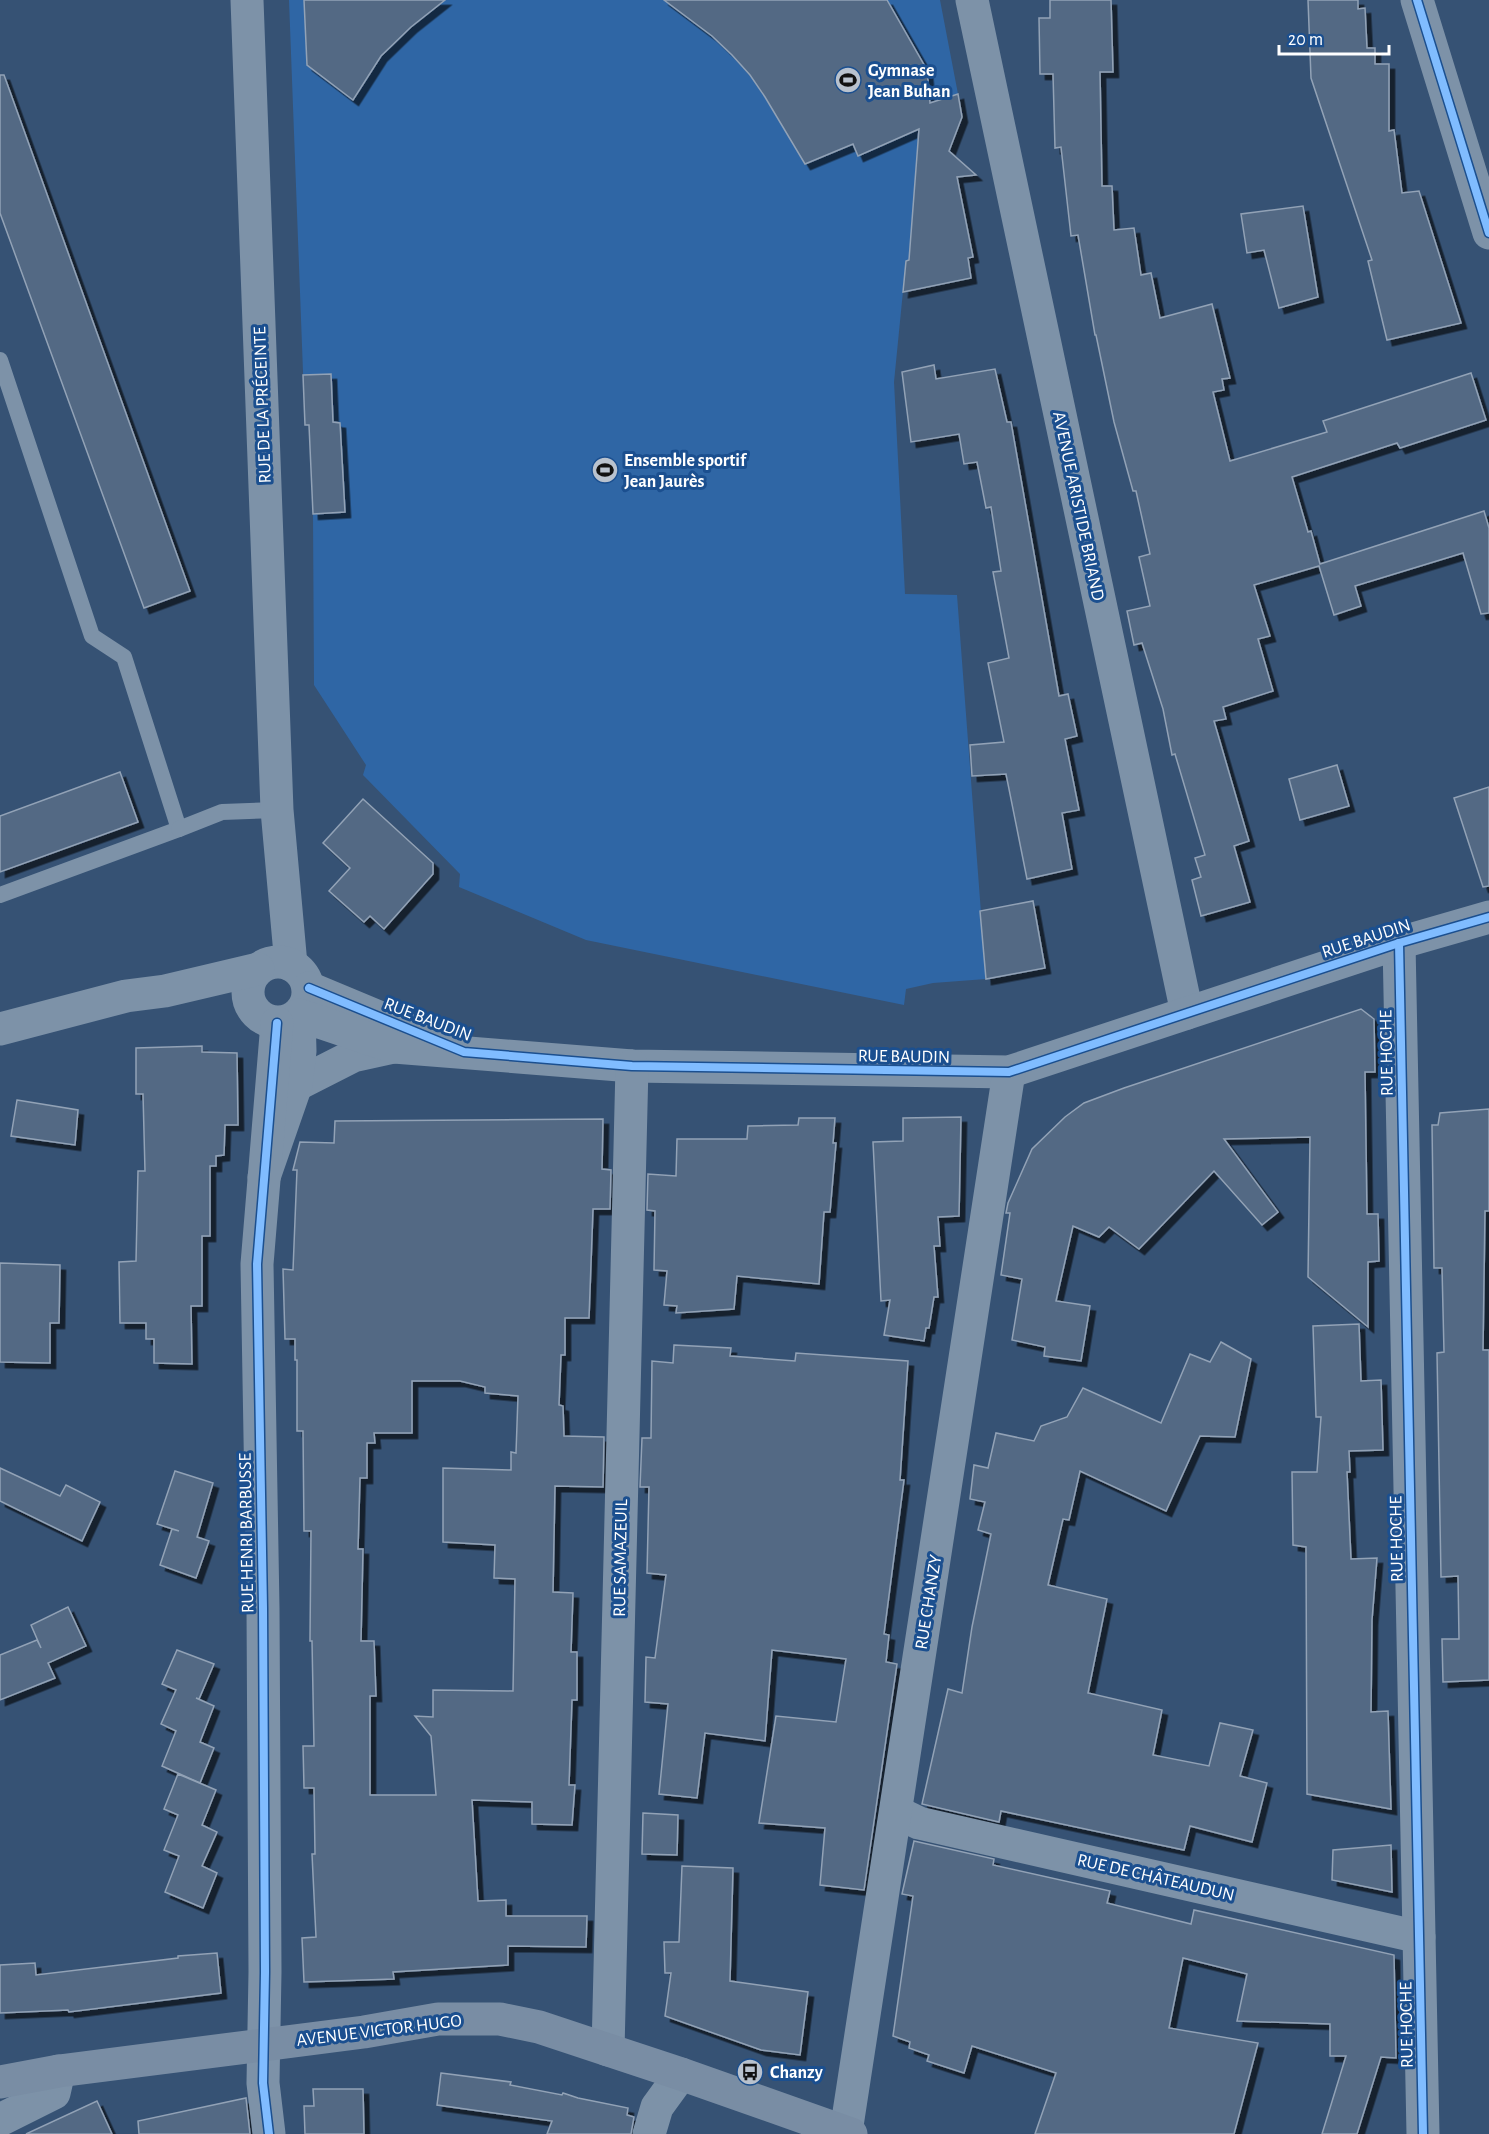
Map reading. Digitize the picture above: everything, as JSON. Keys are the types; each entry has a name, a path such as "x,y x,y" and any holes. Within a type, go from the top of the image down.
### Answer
{"street":[{"name":"RUE DE LA PRÉCEINTE","path":"247,0 283,987"},
{"name":"AVENUE ARISTIDE BRIAND","path":"972,0 1187,1013"},
{"path":"1417,0 1489,233"},
{"name":"RUE BAUDIN","path":"283,987 394,1047 632,1066 1009,1072 1399,943 1489,917"},
{"name":"RUE HOCHE","path":"1399,943 1423,2134"},
{"path":"165,991 250,1003 249,985 283,987"},
{"name":"RUE BAUDIN","path":"283,987 464,1052"},
{"path":"0,1029 126,996 165,991 283,987"},
{"name":"RUE HENRI BARBUSSE","path":"264,1177 296,1085 300,1052 283,987"},
{"name":"RUE HENRI BARBUSSE","path":"269,2134 263,2083 265,1972 263,1608 257,1264 283,987"},
{"path":"296,1085 353,1056 394,1047"},
{"name":"RUE SAMAZEUIL","path":"608,2050 632,1066"},
{"name":"RUE CHANZY","path":"848,2133 1009,1072"},
{"name":"RUE DE CHÂTEAUDUN","path":"896,1812 919,1823 1419,1937"},
{"name":"AVENUE VICTOR HUGO","path":"0,2082 59,2071 364,2032 438,2019 500,2019 539,2027 848,2133"},
{"path":"0,2120 54,2093 59,2071"},
{"path":"649,2134 657,2107 681,2074"}],"lane":[{"path":"0,360 92,636 124,657 179,829"},
{"path":"0,895 222,812 277,810"}],"shaded area":[{"name":"Ensemble sportif Jean Jaurès","path":"289,0 940,0 958,94 946,98 952,127 949,178 909,260 906,261 894,382 905,594 957,595 986,979 933,983 906,989 904,1005 586,940 459,887 460,874 363,775 366,765 314,685 313,514 309,425 305,425"}],"building":[{"path":"304,0 445,0 411,27 381,56 353,100 307,65"},
{"name":"Gymnase Jean Buhan","path":"664,0 887,0 927,70 930,103 958,94 962,117 949,151 976,175 957,177 973,257 968,258 971,278 903,292 906,261 909,260 919,129 858,156 853,144 805,164 750,75 712,36"},
{"path":"1050,0 1111,0 1113,72 1100,72 1102,186 1112,186 1114,230 1134,228 1141,275 1151,273 1160,318 1212,304 1230,378 1222,379 1224,390 1213,392 1230,461 1327,432 1323,421 1471,373 1486,420 1400,448 1397,443 1292,477 1320,564 1484,511 1489,528 1489,613 1481,614 1463,553 1355,586 1361,606 1334,615 1319,566 1254,585 1270,636 1258,639 1273,691 1223,707 1226,719 1214,721 1249,841 1234,846 1250,902 1201,916 1192,880 1201,877 1195,858 1205,855 1175,754 1172,755 1163,709 1142,643 1134,645 1127,611 1150,606 1139,557 1150,554 1136,491 1133,491 1114,422 1095,335 1078,235 1071,236 1061,147 1055,148 1053,74 1040,74 1039,18 1050,18"},
{"path":"1308,0 1358,0 1358,9 1365,8 1367,48 1375,48 1375,64 1389,64 1389,131 1394,130 1402,193 1419,191 1461,323 1387,340 1368,261 1372,260 1311,78"},
{"path":"0,75 4,75 190,591 144,608 0,213"},
{"path":"1303,206 1318,297 1279,308 1264,250 1247,253 1241,214"},
{"path":"934,365 936,379 995,369 1007,422 1011,422 1059,696 1068,694 1077,736 1065,739 1079,810 1062,813 1072,869 1027,879 1006,774 972,776 970,745 1004,742 988,663 1009,658 993,572 1001,571 991,507 986,508 977,462 964,464 959,434 911,442 902,372"},
{"path":"331,374 333,422 340,423 345,512 313,514 309,425 305,425 303,375"},
{"path":"1337,765 1349,806 1300,820 1289,779"},
{"path":"120,772 138,822 0,872 0,816"},
{"path":"1489,787 1489,886 1483,887 1454,798"},
{"path":"363,799 433,863 433,874 384,929 370,916 364,922 329,891 350,868 323,843"},
{"path":"1033,901 1045,968 986,979 980,911"},
{"path":"1361,1009 1374,1019 1375,1072 1365,1072 1367,1214 1378,1214 1379,1261 1368,1262 1368,1327 1308,1277 1310,1137 1224,1139 1278,1212 1262,1225 1214,1171 1139,1249 1109,1227 1099,1237 1073,1226 1056,1301 1090,1306 1081,1361 1044,1356 1045,1347 1012,1340 1022,1279 1001,1275 1010,1213 1006,1213 1008,1203 1032,1149 1065,1117 1084,1103 1124,1088"},
{"path":"202,1046 202,1052 237,1053 238,1125 225,1125 224,1155 216,1156 216,1166 210,1166 210,1236 202,1236 202,1306 191,1306 192,1364 154,1363 154,1339 146,1339 146,1323 120,1323 119,1262 136,1261 138,1171 145,1171 143,1094 136,1094 136,1048"},
{"path":"17,1100 78,1110 75,1145 11,1136"},
{"path":"1489,1109 1489,1211 1485,1211 1483,1350 1489,1350 1489,1680 1443,1682 1442,1639 1459,1639 1458,1576 1441,1577 1437,1353 1444,1352 1442,1268 1434,1268 1432,1125 1438,1125 1440,1113"},
{"path":"961,1117 959,1216 938,1217 940,1246 934,1246 938,1297 934,1297 929,1328 926,1328 924,1341 884,1335 890,1300 881,1301 873,1142 903,1141 903,1118"},
{"path":"799,1118 835,1118 833,1143 836,1143 830,1212 824,1212 819,1284 737,1276 734,1309 676,1313 677,1306 664,1305 667,1271 654,1270 655,1211 647,1210 648,1174 676,1176 677,1139 747,1139 748,1126 798,1125"},
{"path":"603,1119 602,1169 611,1170 610,1209 593,1209 589,1318 565,1318 565,1355 561,1355 559,1405 563,1406 564,1436 604,1437 603,1487 555,1486 553,1592 573,1593 571,1652 577,1652 577,1700 572,1700 569,1785 575,1785 572,1825 532,1824 532,1802 472,1800 478,1901 506,1900 506,1916 587,1916 586,1947 508,1946 508,1965 393,1972 394,1979 304,1982 302,1938 316,1937 312,1854 315,1854 314,1788 304,1788 303,1746 314,1746 312,1641 310,1641 311,1531 304,1531 303,1431 297,1431 295,1339 285,1339 283,1269 293,1270 297,1170 293,1170 300,1142 334,1143 335,1121","holes":["412,1381 460,1381 485,1387 485,1393 518,1396 516,1453 511,1452 511,1470 443,1468 443,1542 495,1545 494,1578 515,1579 513,1691 433,1690 433,1717 415,1716 431,1736 436,1795 370,1795 370,1696 376,1696 374,1641 361,1641 363,1549 358,1549 360,1478 367,1478 367,1443 375,1443 374,1433 412,1433"]},
{"path":"0,1263 60,1265 59,1323 50,1323 50,1363 0,1362"},
{"path":"1359,1324 1361,1381 1381,1380 1383,1450 1349,1451 1350,1472 1347,1472 1351,1559 1377,1558 1372,1620 1371,1712 1388,1711 1391,1809 1307,1794 1306,1547 1293,1545 1292,1472 1317,1472 1321,1417 1316,1417 1313,1326"},
{"path":"1221,1342 1251,1359 1235,1437 1200,1436 1166,1511 1080,1471 1069,1520 1063,1519 1048,1585 1107,1599 1088,1693 1162,1710 1153,1755 1209,1766 1220,1723 1253,1730 1240,1776 1267,1783 1252,1842 1190,1826 1184,1850 1001,1811 999,1822 922,1804 948,1689 962,1693 972,1627 991,1534 978,1530 985,1502 970,1499 974,1465 988,1468 996,1433 1034,1441 1041,1426 1067,1417 1083,1388 1161,1423 1190,1354 1210,1362"},
{"path":"674,1345 731,1348 730,1356 795,1361 796,1353 908,1361 900,1480 904,1480 884,1634 889,1635 886,1662 897,1664 864,1890 820,1885 825,1828 759,1823 776,1716 836,1722 846,1659 772,1650 765,1741 705,1733 697,1798 659,1794 668,1704 645,1702 646,1657 655,1658 666,1575 647,1573 649,1487 640,1487 642,1438 651,1438 652,1361 673,1363"},
{"path":"0,1468 60,1496 66,1485 100,1502 82,1541 0,1501"},
{"path":"175,1471 213,1483 197,1537 209,1541 196,1578 160,1565 172,1529 179,1531 157,1524"},
{"path":"68,1607 86,1646 48,1663 55,1678 0,1700 0,1655 37,1640 41,1648 31,1625"},
{"path":"177,1650 214,1664 199,1699 196,1698 214,1706 200,1742 214,1748 200,1783 162,1766 176,1731 161,1724 176,1690 162,1684"},
{"path":"178,1774 216,1790 202,1825 217,1832 202,1866 217,1873 203,1908 165,1892 179,1856 164,1850 178,1815 164,1809"},
{"path":"643,1813 678,1815 677,1855 642,1854"},
{"path":"914,1841 994,1859 993,1865 1110,1891 1107,1903 1191,1924 1194,1910 1394,1955 1396,2058 1381,2057 1357,2134 1322,2134 1346,2056 1330,2056 1330,2024 1237,2021 1247,1974 1183,1958 1169,2028 1258,2043 1234,2134 1035,2134 1056,2073 972,2046 964,2073 927,2061 929,2055 909,2048 910,2042 893,2036 913,1896 902,1894"},
{"path":"1391,1845 1392,1892 1332,1880 1333,1850"},
{"path":"682,1866 733,1868 730,1981 808,1992 800,2055 761,2050 665,2016 671,1973 665,1973 664,1942 679,1942"},
{"path":"217,1953 221,1993 69,2012 68,2010 0,2013 0,1965 35,1963 36,1975"},
{"path":"441,2073 511,2082 510,2085 562,2095 563,2093 628,2108 627,2115 634,2117 631,2134 547,2134 552,2121 437,2105"},
{"path":"313,2089 363,2089 364,2134 305,2134 304,2106 314,2106"},
{"path":"246,2098 250,2134 139,2134 138,2121"},
{"path":"97,2101 112,2134 26,2134"}],"cycle path":[{"path":"1417,0 1489,233"},
{"path":"309,988 464,1052 632,1066 1009,1072 1399,943 1489,917"},
{"path":"1399,943 1423,2134"},
{"path":"269,2134 263,2083 265,1972 263,1608 257,1264 277,1023"}],"place":[{"name":"Gymnase Jean Buhan","path":"848,80"},
{"name":"Ensemble sportif Jean Jaurès","path":"605,470"},
{"name":"Chanzy","path":"750,2072"}]}
